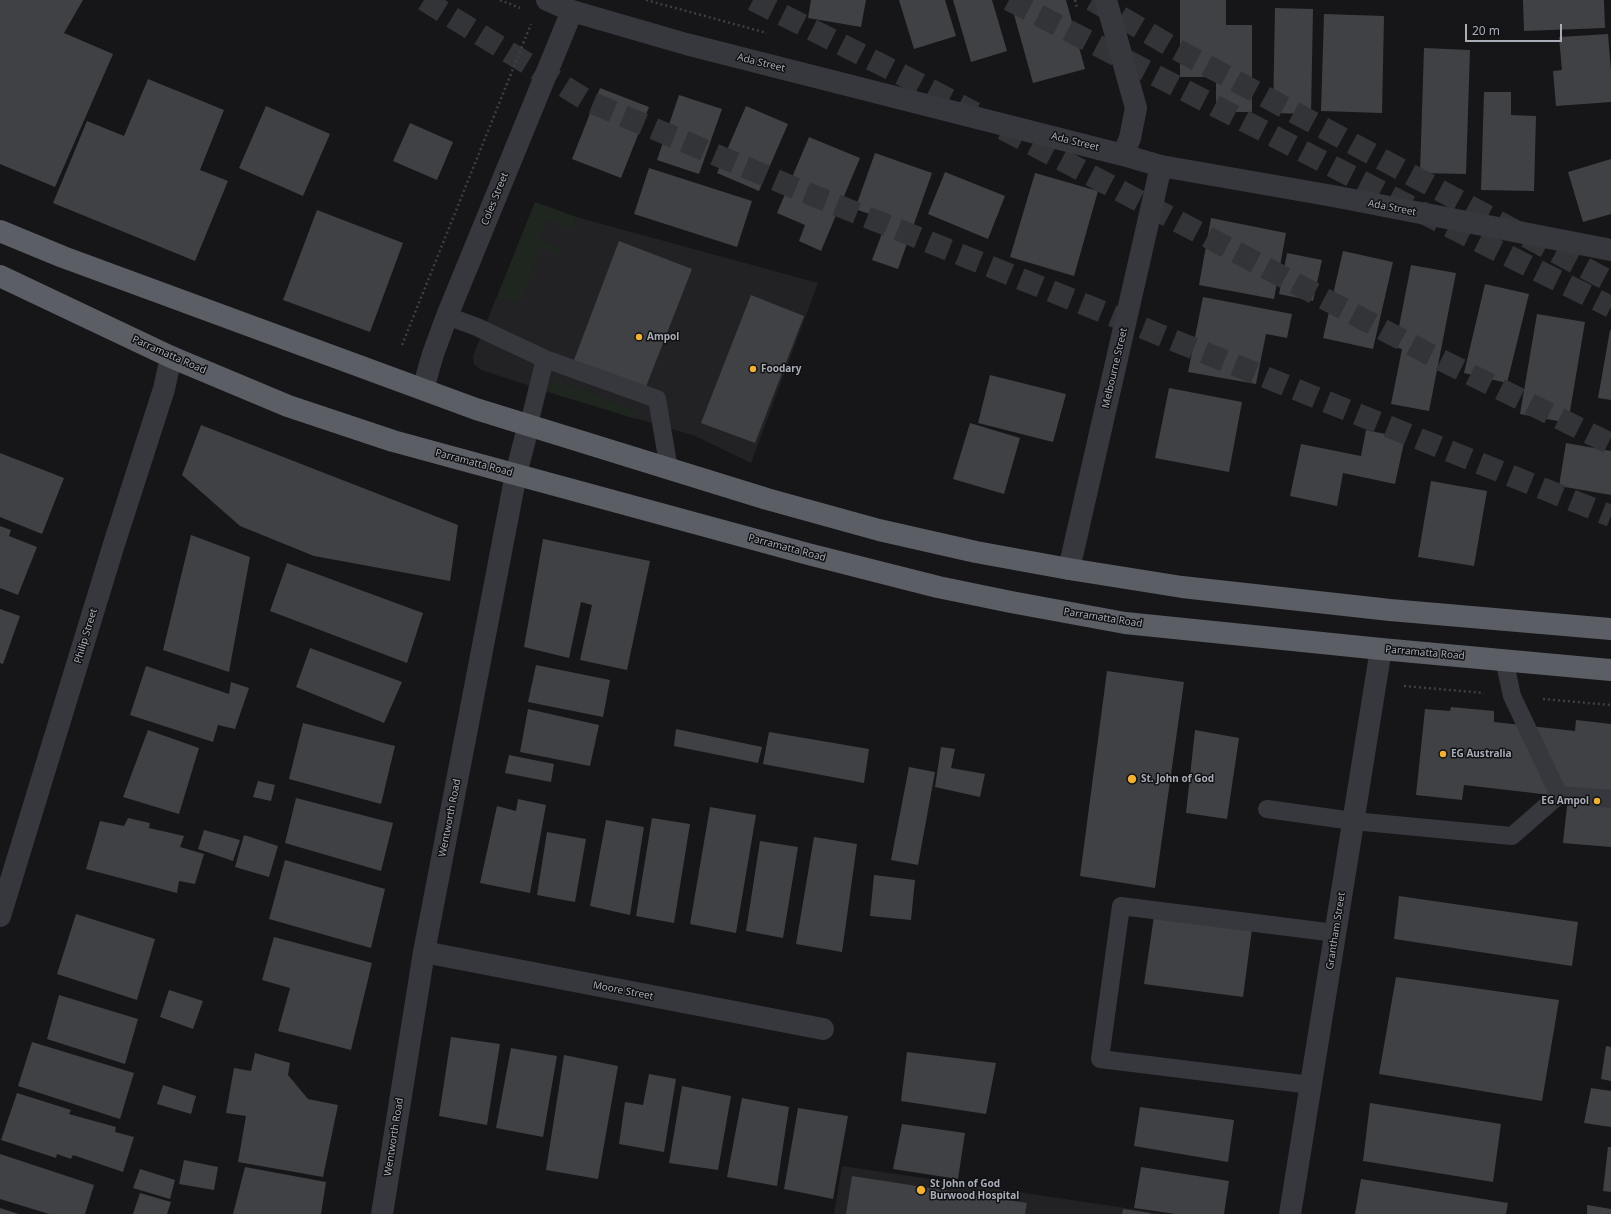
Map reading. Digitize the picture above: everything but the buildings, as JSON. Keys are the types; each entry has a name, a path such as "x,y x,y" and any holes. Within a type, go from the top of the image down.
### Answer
{"highway":[{"path":"0,231 63,257 476,409 529,424 767,499 879,530 976,552 1182,587 1284,599 1611,629"},
{"name":"Parramatta Road","path":"0,276 171,357 288,406 393,441 808,554 938,587 1125,623 1381,649 1504,659 1611,670"}],"street":[{"name":"Ada Street","path":"547,0 572,11 686,44 1123,154 1161,166 1333,196 1611,250"},
{"path":"1106,0 1136,108 1130,138 1123,154"},
{"name":"Coles Street","path":"423,389 433,354 447,316 572,11"},
{"name":"Melbourne Street","path":"1069,569 1161,166"},
{"name":"Philip Street","path":"0,916 114,544 164,389 171,357"},
{"name":"Wentworth Road","path":"382,1214 424,952 516,474 529,424"},
{"name":"Grantham Street","path":"1290,1214 1381,649"},
{"name":"Moore Street","path":"424,952 823,1029"}],"lane":[{"path":"447,316 545,359 657,399 669,469"},
{"path":"529,424 545,359"},
{"path":"1504,659 1512,696 1558,795"},
{"path":"1267,809 1353,820 1512,836 1558,795 1611,799"},
{"path":"1311,1085 1100,1059 1121,906 1335,933"}],"path":[{"path":"500,0 521,8"},
{"path":"646,0 768,34"},
{"path":"1075,0 1079,15"},
{"path":"402,345 532,21"}],"shaded area":[{"name":"Ampol","path":"535,202 576,217 818,283 751,463 695,436 545,391 481,370 474,364 473,356"},
{"path":"535,202 576,217 572,229 547,220 539,240 563,251 561,255 541,247 520,303 497,298"},
{"path":"556,382 562,382 636,411 638,414 636,419 545,391 550,385"},
{"name":"St John of God Burwood Hospital","path":"842,1166 1166,1214 834,1214"}],"tunnel":[{"path":"424,0 588,101 797,189 1611,516"},
{"path":"753,0 975,113"},
{"path":"1009,0 1460,232 1611,307"},
{"path":"1092,0 1174,48 1611,282"},
{"path":"1003,129 1429,354 1611,444"}],"place":[{"name":"Ampol","path":"639,337"},
{"name":"Foodary","path":"753,369"},
{"name":"EG Australia","path":"1443,754"},
{"name":"St. John of God","path":"1132,779"},
{"name":"EG Ampol","path":"1597,801"},
{"name":"St John of God Burwood Hospital","path":"921,1190"}]}
